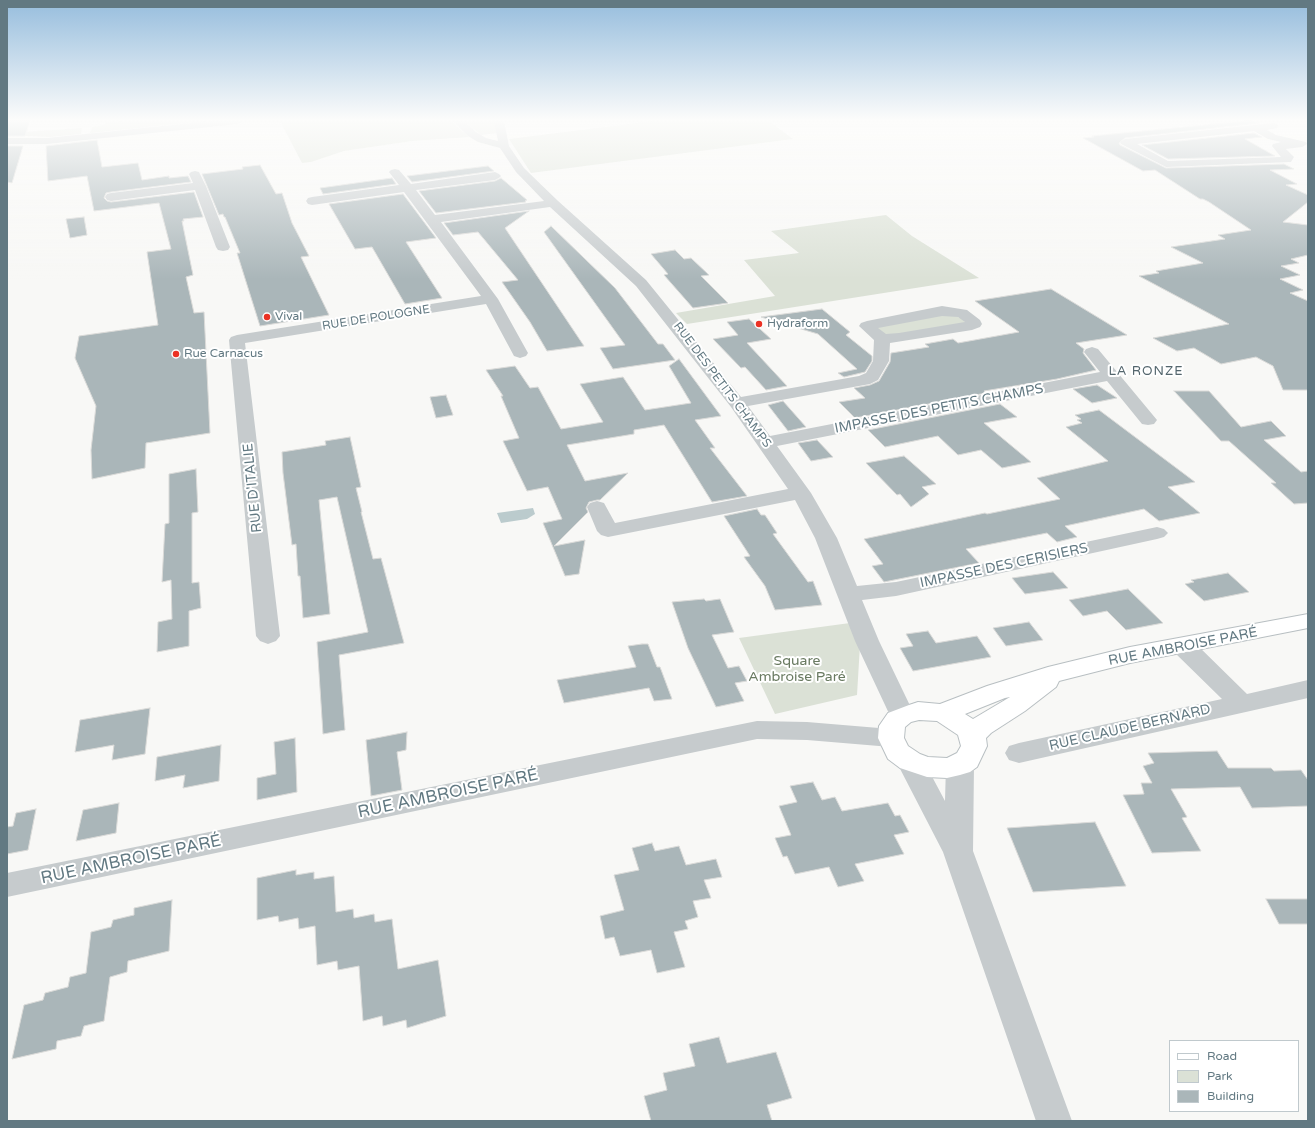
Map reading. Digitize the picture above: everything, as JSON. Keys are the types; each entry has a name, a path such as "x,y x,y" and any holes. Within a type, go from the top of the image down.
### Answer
{"street":[{"path":"396,174 491,299 520,353"},
{"name":"RUE DES PETITS CHAMPS","path":"524,174 553,203 641,283 737,403 802,493 826,538 849,594 897,727"},
{"path":"312,200 495,176"},
{"path":"111,197 198,180 223,247"},
{"path":"432,219 553,203"},
{"name":"RUE DE POLOGNE","path":"237,340 491,299"},
{"path":"737,403 864,380 872,376 881,361 882,339 868,326 873,324 942,311 962,313 972,320 974,324 966,327 899,338 882,339"},
{"name":"RUE D'ITALIE","path":"237,340 268,636"},
{"path":"1092,352 1148,420"},
{"name":"IMPASSE DES PETITS CHAMPS","path":"766,442 1111,375"},
{"path":"597,506 608,531 802,493"},
{"name":"IMPASSE DES CERISIERS","path":"849,594 896,589 1157,533"},
{"name":"RUE AMBROISE PARÉ","path":"942,713 996,692 1057,673 1130,655 1308,621"},
{"path":"1183,646 1241,703"},
{"name":"RUE AMBROISE PARÉ","path":"972,736 982,726 1016,705 1057,673"},
{"name":"RUE CLAUDE BERNARD","path":"1019,753 1308,689"},
{"path":"918,711 942,713 962,723 972,736 974,746 973,751 967,760 960,765 947,768 927,767 910,761 898,752 897,727 918,711"},
{"name":"RUE AMBROISE PARÉ","path":"7,886 757,730 807,731 897,727"},
{"path":"910,761 958,852 1054,1121"},
{"path":"958,852 960,765"}],"green space":[{"path":"886,215 912,236 979,278 687,324 676,313 775,296 744,260 799,253 771,231"},
{"path":"946,313 964,319 965,322 963,325 887,336 876,331 879,325"},
{"name":"Square Ambroise Paré","path":"850,623 860,645 857,695 775,714 739,638"}],"shaded area":[{"path":"533,508 535,514 527,519 501,523 497,513"}],"building":[{"path":"7,174 15,174 12,183 7,182"},
{"path":"48,174 141,174 142,180 169,176 169,178 188,176 191,182 111,192 106,193 104,198 111,202 194,192 203,217 183,219 184,221 182,221 193,275 186,277 194,313 204,312 210,433 146,443 145,468 92,479 91,450 96,406 75,358 79,336 158,325 147,252 171,249 159,203 94,211 87,176 48,181"},
{"path":"202,174 265,174 276,194 282,193 292,223 309,256 301,257 329,315 260,326 237,253 240,253 225,217 223,214 219,215"},
{"path":"426,174 474,174 412,182 407,176"},
{"path":"1161,174 1277,174 1297,184 1286,185 1308,195 1308,202 1283,222 1308,225 1308,255 1291,259 1299,263 1281,266 1300,275 1280,279 1303,290 1290,293 1308,301 1308,390 1283,390 1273,366 1256,357 1221,364 1194,348 1177,351 1153,338 1229,324 1139,276 1159,273 1156,271 1203,263 1171,247 1225,239 1218,235 1251,230 1209,202 1200,199"},
{"path":"392,178 396,184 323,194 320,188"},
{"path":"501,178 527,200 525,201 526,202 436,213 419,191 495,181"},
{"path":"403,194 436,238 406,242 442,298 405,304 372,247 355,249 329,204"},
{"path":"529,211 505,228 584,346 547,351 530,322 502,282 518,280 478,232 453,235 444,223"},
{"path":"84,217 87,235 70,238 66,219"},
{"path":"551,226 615,288 658,344 663,344 675,360 613,369 600,348 625,345 544,232"},
{"path":"675,250 684,259 691,258 709,275 701,276 728,303 693,308 664,275 668,274 651,254"},
{"path":"1051,289 1127,335 1076,343 1084,349 1083,353 1096,370 1057,379 984,391 986,393 855,418 839,402 865,398 854,388 870,385 879,381 890,362 891,353 929,347 925,344 953,339 958,343 1019,332 975,301"},
{"path":"822,309 850,332 846,335 872,356 872,361 865,372 844,377 838,373 857,369 818,334 761,317"},
{"path":"749,319 771,339 747,343 787,386 766,390 745,367 741,368 713,339 738,335 727,322"},
{"path":"679,359 721,416 695,420 715,448 710,448 747,496 712,502 664,425 634,430 634,434 567,445 585,481 628,473 600,500 589,502 586,508 588,512 554,546 585,540 579,574 565,576 543,523 562,519 548,487 527,491 503,441 519,438 501,396 503,396 486,370 515,366 530,388 538,387 561,429 603,422 580,384 623,377 645,410 691,403 669,366"},
{"path":"1097,385 1117,398 1092,403 1073,389"},
{"path":"1174,391 1209,391 1241,427 1271,421 1286,436 1264,440 1301,472 1308,471 1308,503 1294,504 1271,483 1276,483 1229,441 1221,441"},
{"path":"446,395 453,415 436,418 430,397"},
{"path":"783,401 806,427 788,431 768,405"},
{"path":"1000,404 1017,417 984,423 1031,462 1002,468 981,450 958,455 938,436 885,447 868,430"},
{"path":"1099,410 1195,482 1168,487 1200,513 1159,521 1144,509 1065,526 1077,537 1057,542 1047,533 966,549 979,563 884,582 872,566 883,564 864,539 985,513 987,514 1060,499 1037,478 1108,461 1066,427 1082,423 1077,420 1081,419 1075,415"},
{"path":"350,437 361,487 356,488 373,559 381,558 404,643 339,655 345,730 323,734 317,642 368,632 337,497 319,500 330,614 303,618 296,544 292,545 283,473 282,452 326,445 325,441"},
{"path":"817,440 833,457 811,461 798,443"},
{"path":"904,456 936,484 922,487 929,494 911,507 900,494 897,495 866,463"},
{"path":"196,469 198,512 192,513 192,583 199,582 201,608 189,611 189,646 157,652 158,622 172,619 171,580 162,582 165,524 169,523 169,474"},
{"path":"757,509 761,515 765,515 777,533 773,534 808,582 813,581 822,605 775,610 765,586 744,557 750,556 724,516"},
{"path":"1053,572 1068,588 1025,594 1012,578"},
{"path":"1228,573 1249,592 1204,601 1185,584 1194,582 1191,580"},
{"path":"1128,589 1163,623 1126,630 1107,611 1083,616 1069,600"},
{"path":"704,599 706,601 720,599 734,632 712,635 728,668 739,666 747,681 735,683 744,701 716,707 688,648 672,602"},
{"path":"1029,622 1043,640 1006,646 993,628"},
{"path":"928,631 936,643 977,636 991,657 913,671 900,648 913,646 906,634"},
{"path":"648,644 657,667 660,667 672,699 654,701 649,688 564,703 557,680 636,667 628,646"},
{"path":"150,708 145,754 112,760 114,745 75,752 80,720"},
{"path":"407,732 406,750 397,752 402,790 371,796 366,740"},
{"path":"295,738 297,792 257,800 257,778 276,774 274,742"},
{"path":"221,745 219,781 183,788 185,775 155,781 157,757"},
{"path":"1217,751 1228,768 1271,768 1274,771 1301,770 1308,780 1308,806 1252,808 1240,787 1171,789 1187,817 1182,818 1201,851 1152,853 1123,795 1144,794 1141,783 1152,783 1143,766 1154,763 1148,753"},
{"path":"813,782 822,800 835,797 842,811 888,803 895,816 900,815 909,832 894,835 904,854 855,864 864,881 838,887 829,867 795,874 787,856 783,857 775,838 791,835 779,806 797,802 790,786"},
{"path":"119,803 116,833 76,841 83,810"},
{"path":"36,809 28,850 7,854 7,827 13,826 16,813"},
{"path":"1095,822 1126,886 1033,892 1007,828"},
{"path":"652,843 655,851 679,846 686,865 716,859 722,877 704,880 711,898 693,901 698,917 685,921 688,929 674,932 685,967 657,973 651,950 620,956 614,937 605,939 600,916 624,910 614,875 639,870 632,848"},
{"path":"296,870 296,875 314,872 314,879 334,876 336,912 353,909 354,918 374,914 375,922 392,919 398,969 438,960 446,1016 407,1028 406,1020 383,1026 382,1016 363,1021 359,966 338,970 337,961 317,965 315,926 299,929 298,918 279,922 278,916 257,920 257,878"},
{"path":"1266,899 1308,899 1308,924 1279,924"},
{"path":"172,900 169,951 128,961 127,972 110,977 104,1021 84,1026 81,1036 57,1041 56,1049 12,1059 24,1005 43,1000 45,993 68,987 70,977 86,973 91,932 111,927 113,920 134,915 134,908"},
{"path":"719,1037 727,1063 776,1052 792,1098 767,1105 772,1121 651,1121 644,1096 667,1090 663,1073 695,1066 689,1044"}],"place":[{"name":"Vival","path":"267,317"},
{"name":"Hydraform","path":"759,324"},
{"name":"Rue Carnacus","path":"176,354"}],"district":[{"name":"LA RONZE","path":"1146,372"}]}
